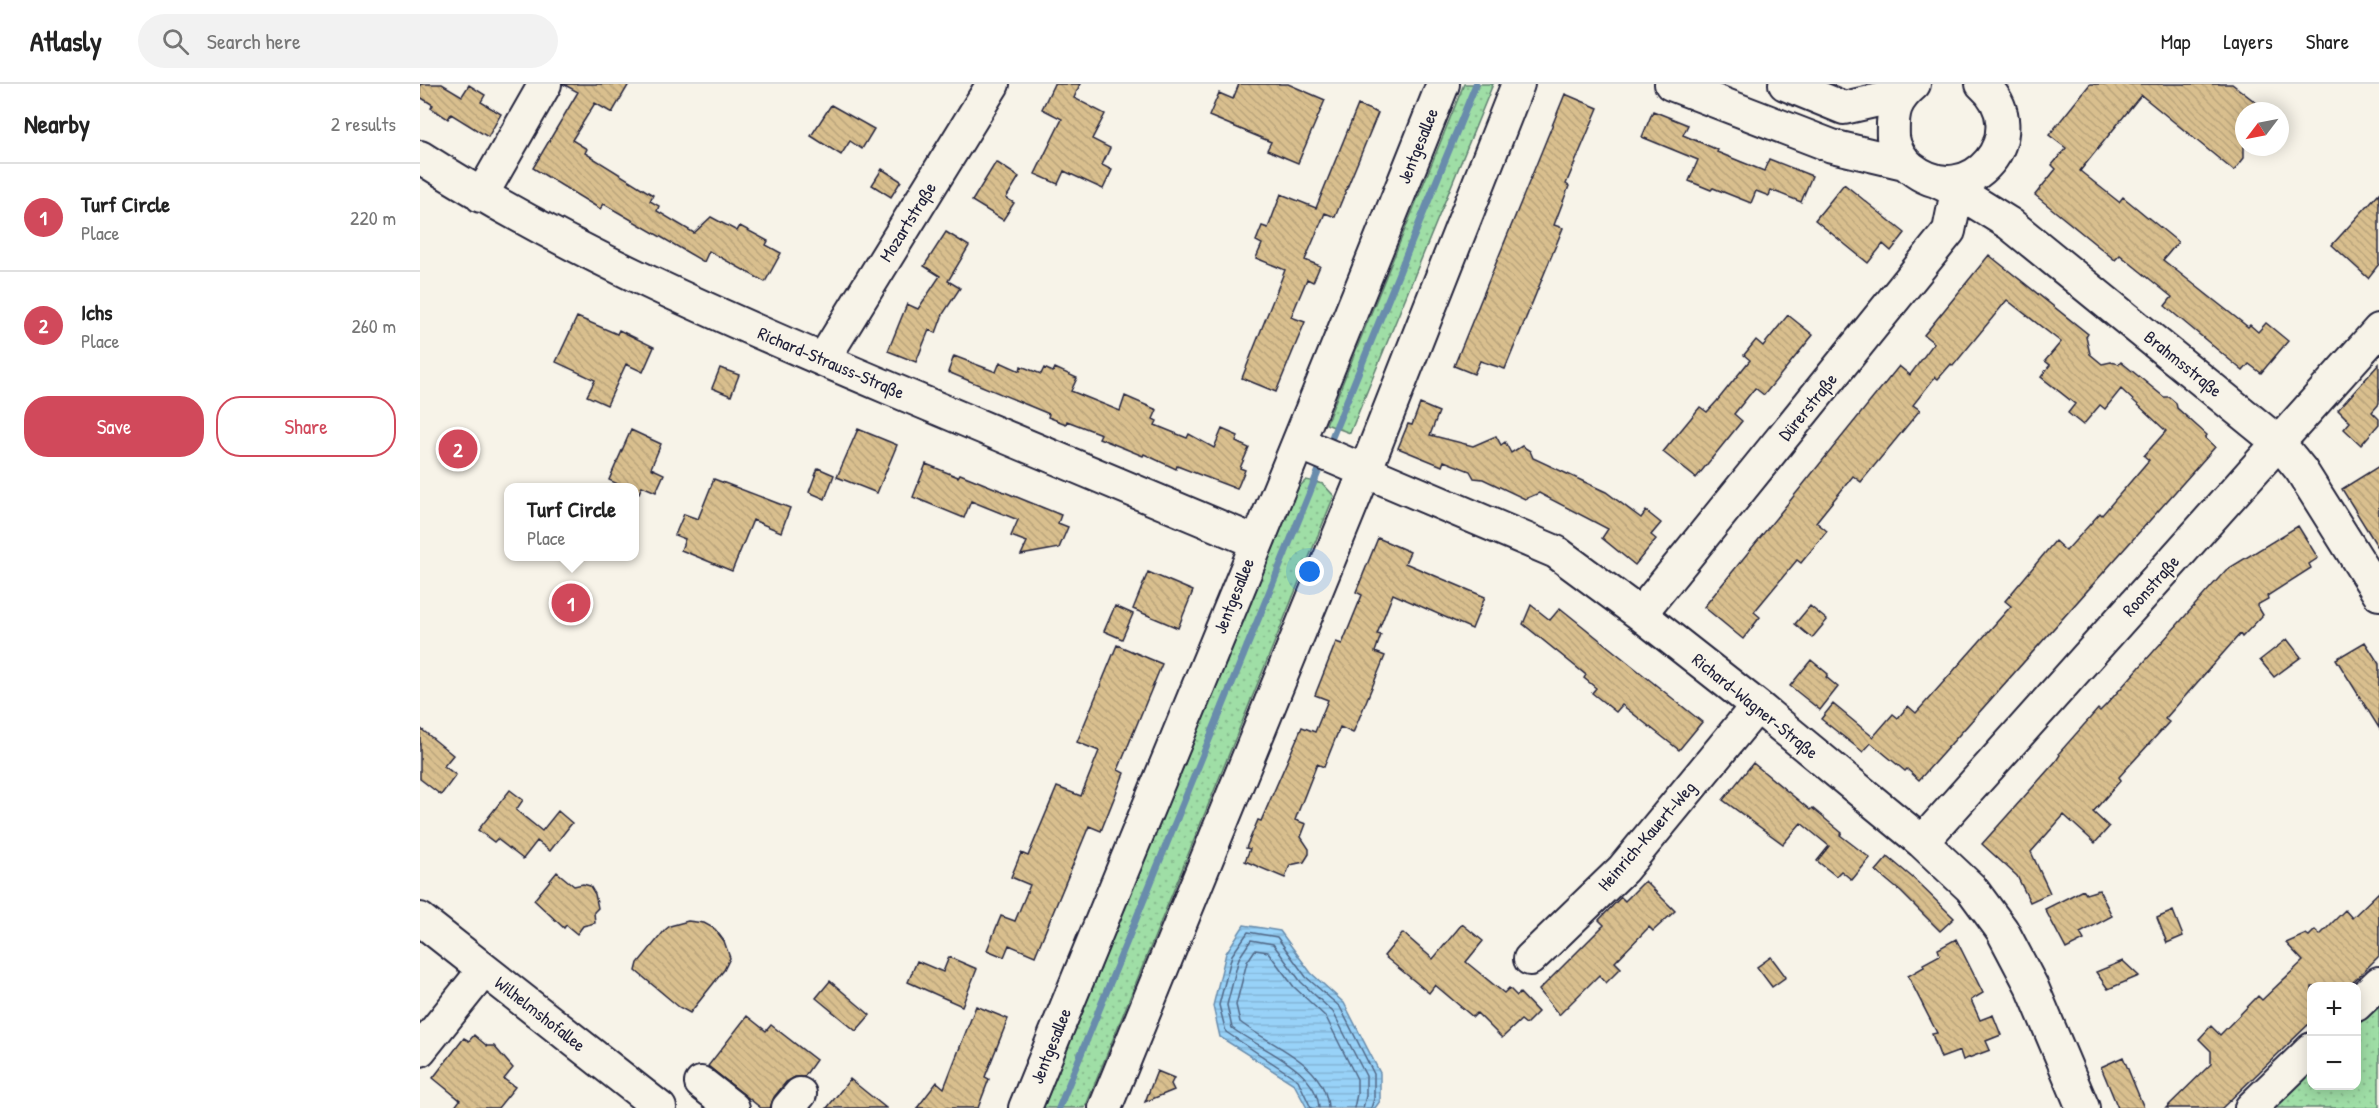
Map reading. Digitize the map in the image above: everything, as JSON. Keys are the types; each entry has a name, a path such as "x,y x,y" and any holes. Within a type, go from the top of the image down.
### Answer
{"street":[{"path":"481,196 544,84"},
{"name":"Mozartstraße","path":"823,360 993,84"},
{"name":"Jentgesallee","path":"1025,1108 1256,542 1299,443 1443,84"},
{"path":"1105,1108 1366,469 1518,84"},
{"path":"1671,84 1832,146 1904,163"},
{"path":"1785,84 1844,108 1907,90"},
{"path":"1904,163 1893,142 1892,115 1907,90"},
{"path":"1948,186 1970,178 1989,164 2001,143 2003,124 1999,92"},
{"name":"Richard-Strauss-Straße","path":"420,157 481,196 666,291 823,360 1256,542"},
{"name":"Brahmsstraße","path":"1904,163 1922,177 1948,186 2010,224 2279,443 2301,470 2379,594"},
{"name":"Dürerstraße","path":"1640,614 1949,231 1948,186"},
{"name":"Roonstraße","path":"1922,842 2379,330"},
{"name":"Richard-Wagner-Straße","path":"1299,443 1366,469 1556,552 1640,614 1757,706 1922,842 1971,888 2002,930 2032,987 2084,1108"},
{"name":"Heinrich-Kauert-Weg","path":"1530,959 1623,869 1757,706"},
{"name":"Wilhelmshofallee","path":"420,919 644,1103"},
{"path":"420,1050 484,970"},
{"path":"2361,1000 2379,983"},
{"path":"2251,1108 2307,1054"},
{"path":"701,1083 732,1108"}],"green space":[{"path":"1464,84 1493,84 1350,433 1326,424"},
{"path":"1306,480 1323,484 1334,496 1085,1108 1043,1108 1294,492"},
{"path":"2379,1005 2379,1108 2272,1108 2307,1074 2307,1090 2361,1090 2361,1022"}],"water":[{"path":"1244,925 1280,931 1311,973 1344,1003 1380,1073 1380,1101 1375,1108 1307,1108 1294,1084 1220,1037 1213,1006 1226,953"}],"building":[{"path":"420,84 442,84 462,96 469,85 485,95 481,102 501,114 488,137 451,114 448,119 431,108 433,105 420,97"},
{"path":"563,84 629,84 612,113 595,103 572,140 587,149 585,153 653,195 650,201 659,206 657,211 694,233 711,217 737,231 740,226 768,241 766,245 781,253 765,282 709,251 704,262 604,204 600,209 533,168 578,92"},
{"path":"1054,84 1080,84 1074,98 1105,114 1092,139 1110,148 1102,165 1112,170 1103,189 1064,171 1058,184 1035,174 1062,119 1042,109"},
{"path":"1239,84 1288,84 1325,100 1298,163 1267,150 1271,142 1209,116 1219,93 1233,99"},
{"path":"2090,84 2232,84 2255,102 2235,102 2235,156 2244,156 2244,158 2234,171 2141,95 2080,171 2119,202 2123,197 2178,242 2163,260 2248,327 2250,325 2258,332 2266,323 2288,341 2261,373 2249,364 2243,371 2165,306 2172,297 2120,255 2115,260 2035,195 2056,169 2052,165 2066,148 2049,135"},
{"path":"1565,94 1598,108 1566,184 1569,186 1554,225 1563,228 1505,369 1480,361 1474,374 1454,366"},
{"path":"831,105 874,129 862,149 850,141 841,155 811,136"},
{"path":"1358,105 1378,113 1335,217 1325,213 1305,260 1320,266 1313,282 1307,279 1291,317 1305,322 1276,392 1242,378 1285,270 1256,258 1262,244 1256,241 1262,226 1268,228 1281,194 1316,208"},
{"path":"1653,111 1688,125 1683,135 1718,150 1717,152 1764,171 1769,159 1812,176 1801,202 1771,190 1769,196 1756,191 1751,203 1689,181 1698,160 1642,137"},
{"path":"996,162 1019,177 1006,198 1014,203 1003,220 972,201"},
{"path":"882,169 901,181 891,197 872,185"},
{"path":"1844,184 1905,233 1891,251 1883,244 1868,263 1815,220"},
{"path":"2379,193 2379,264 2368,278 2332,245"},
{"path":"946,232 969,246 948,281 960,288 943,314 936,333 929,330 916,362 888,351 907,304 918,309 940,276 924,266"},
{"path":"1989,255 2088,334 2086,337 2090,354 2102,364 2121,362 2164,397 2169,397 2176,403 2177,408 2207,435 2205,438 2215,447 1919,780 1871,743 1863,752 1821,719 1833,704 1873,737 1893,714 1898,718 1908,706 1916,713 2011,606 2005,601 2055,541 2066,551 2100,513 2102,515 2149,460 2144,456 2166,431 2121,389 2105,409 2100,405 2083,425 2068,413 2075,404 2041,377 2050,365 2045,361 2061,342 2007,300 1953,366 1951,364 1938,379 1935,377 1913,405 1920,410 1861,482 1853,476 1816,522 1827,531 1801,563 1797,560 1754,612 1760,617 1743,639 1704,607 1899,366 1910,375 1934,343 1924,335"},
{"path":"1788,315 1813,335 1764,395 1755,388 1734,414 1742,421 1696,478 1663,452 1700,407 1707,412 1717,401 1750,360 1744,355 1756,340 1763,346"},
{"path":"577,317 617,334 619,330 654,347 643,372 626,364 607,405 587,396 595,380 556,362"},
{"path":"954,356 996,372 1000,362 1020,371 1021,366 1041,374 1044,368 1053,372 1055,368 1077,378 1071,391 1120,411 1125,396 1157,410 1153,419 1157,421 1155,425 1187,438 1189,434 1214,448 1222,429 1238,436 1236,442 1249,448 1240,468 1245,470 1237,489 1177,466 1176,469 1144,454 1143,456 1099,438 1101,434 1067,421 1066,424 1048,417 1049,414 948,372"},
{"path":"2379,364 2379,404 2372,412 2379,419 2379,424 2361,445 2344,429 2350,422 2338,410"},
{"path":"720,368 739,375 731,396 712,388"},
{"path":"1420,404 1439,412 1430,435 1473,446 1496,436 1501,445 1505,442 1511,453 1522,446 1530,451 1533,458 1606,492 1641,518 1646,511 1661,523 1651,535 1656,539 1635,565 1602,538 1608,529 1539,493 1525,499 1483,479 1474,478 1470,471 1444,461 1442,466 1398,448 1408,424 1412,425"},
{"path":"858,429 897,445 877,493 837,477"},
{"path":"631,430 661,444 651,468 664,474 656,492 642,486 639,493 639,483 615,483 609,480"},
{"path":"926,464 958,477 960,474 1061,515 1058,523 1068,527 1059,548 1021,555 1027,542 1011,536 1018,520 971,501 964,518 913,497"},
{"path":"2379,466 2379,549 2342,489"},
{"path":"818,468 834,475 825,499 809,492"},
{"path":"714,479 790,508 781,532 753,520 732,571 681,550 685,539 675,535 684,514 698,519"},
{"path":"2298,526 2318,558 2309,564 2311,568 2257,605 2263,615 2242,637 2240,634 2165,719 2169,722 2119,777 2121,780 2093,812 2109,827 2095,843 2064,815 2031,852 2050,893 2030,902 2017,876 1982,844 2056,761 2059,753 2098,709 2100,711 2106,705 2226,570"},
{"path":"1378,538 1410,552 1405,563 1485,597 1472,629 1393,594 1377,634 1381,635 1375,652 1385,656 1353,733 1340,727 1324,767 1317,764 1295,820 1306,824 1301,837 1309,849 1309,854 1304,862 1290,865 1285,878 1245,861 1250,849 1246,848 1258,820 1261,821 1302,727 1315,732 1328,700 1315,695 1336,642 1342,644 1362,595 1356,592"},
{"path":"1148,572 1193,591 1178,628 1133,609"},
{"path":"1531,605 1550,620 1560,608 1702,722 1679,750 1622,705 1616,712 1592,693 1596,688 1584,678 1586,675 1523,624"},
{"path":"1115,606 1133,614 1122,639 1104,631"},
{"path":"1810,606 1827,620 1812,638 1795,624"},
{"path":"2287,639 2301,657 2274,677 2260,660"},
{"path":"2365,642 2379,664 2379,728 2336,659"},
{"path":"1117,645 1162,664 1118,770 1124,773 1101,831 1089,826 1035,956 1009,945 1004,957 987,950 1001,916 1015,921 1030,885 1011,877 1021,853 1028,856 1057,787 1081,796 1099,751 1077,742"},
{"path":"1811,660 1828,674 1826,677 1838,687 1820,710 1790,686"},
{"path":"420,728 453,755 444,766 456,775 441,795 420,779"},
{"path":"1753,763 1810,810 1812,808 1842,833 1840,835 1870,858 1852,880 1841,871 1836,876 1817,861 1829,846 1801,823 1783,844 1723,800"},
{"path":"510,790 523,800 516,810 542,831 558,811 572,823 550,851 537,841 523,859 497,839 494,842 478,830"},
{"path":"1888,857 1954,918 1940,931 1876,871"},
{"path":"557,872 574,886 583,884 590,886 595,894 598,908 594,912 595,923 583,926 577,934 566,925 564,928 534,900"},
{"path":"1645,881 1675,911 1653,931 1649,927 1615,962 1621,968 1606,983 1599,975 1559,1015 1539,990 1604,925 1599,920 1621,897 1625,901"},
{"path":"2083,890 2086,894 2099,890 2112,916 2080,933 2084,940 2066,949 2045,909"},
{"path":"2379,892 2379,956 2353,982 2307,982 2307,1026 2222,1108 2166,1108 2211,1064 2211,1051 2199,1039 2211,1026 2220,1035 2258,996 2262,1000 2303,961 2286,943 2306,934 2309,936 2315,930 2320,935 2345,910 2352,918"},
{"path":"2173,911 2183,936 2167,943 2157,918"},
{"path":"688,921 704,923 715,929 724,941 730,958 724,970 690,1013 679,1007 636,971 638,963 665,930 670,926"},
{"path":"1462,924 1483,941 1466,962 1504,993 1509,988 1517,996 1520,993 1538,1012 1526,1024 1521,1020 1502,1038 1477,1013 1473,1017 1435,985 1429,993 1384,956 1403,933 1433,959"},
{"path":"1956,939 1983,993 1971,1000 1980,1020 1993,1015 2001,1035 1986,1041 1990,1050 1963,1060 1960,1051 1941,1058 1932,1034 1937,1033 1908,976 1924,967 1923,964 1940,955 1938,949"},
{"path":"949,957 977,969 962,1006 908,982 917,961 943,972"},
{"path":"1771,957 1786,977 1772,987 1757,967"},
{"path":"2123,961 2139,976 2108,989 2096,972"},
{"path":"830,981 870,1015 856,1031 816,998"},
{"path":"976,1006 1008,1019 985,1077 989,1079 978,1108 917,1108 937,1082 944,1088"},
{"path":"747,1016 766,1031 771,1025 816,1060 804,1077 795,1077 786,1082 774,1097 770,1108 761,1108 708,1066"},
{"path":"474,1035 487,1046 494,1046 513,1068 504,1079 515,1087 498,1108 454,1108 460,1100 433,1078 464,1038 469,1041"},
{"path":"2123,1057 2144,1108 2118,1108 2101,1067"},
{"path":"1157,1071 1174,1078 1171,1084 1174,1090 1145,1102"},
{"path":"850,1079 866,1092 886,1108 827,1108"}],"waterway":[{"path":"1328,447 1476,84"},
{"path":"1059,1108 1323,460"}],"place":[{"name":"Ichs","path":"458,449"},
{"name":"Turf Circle","path":"571,603"}]}
